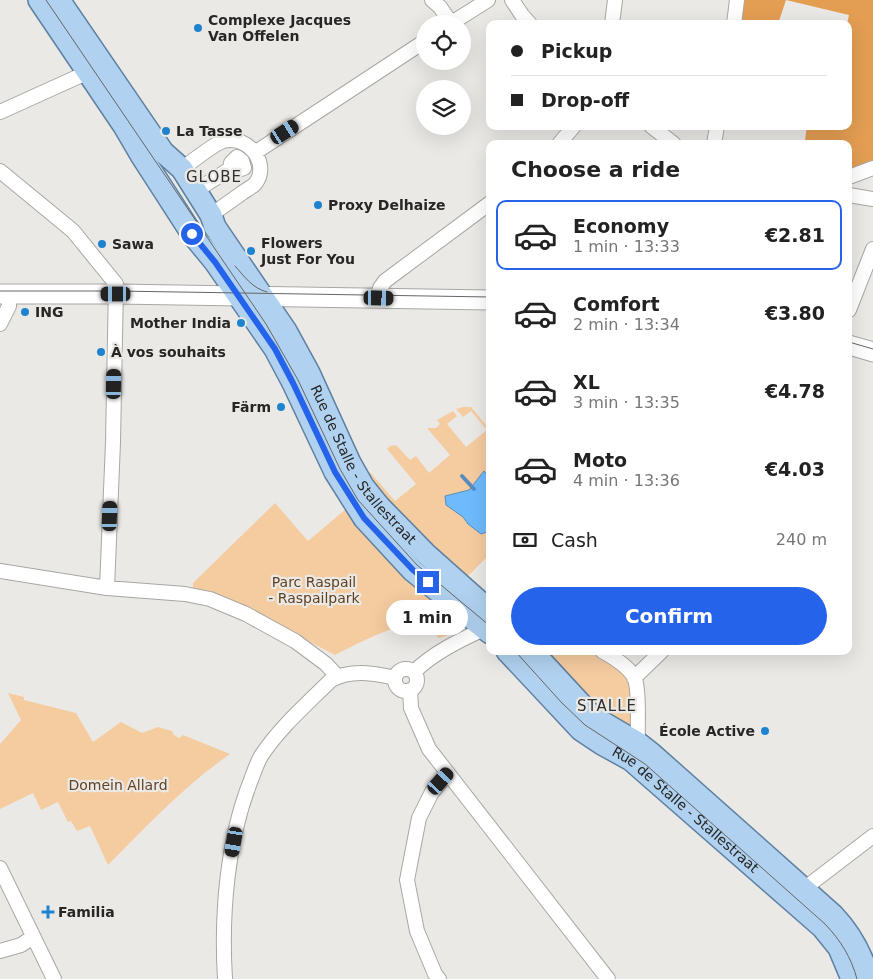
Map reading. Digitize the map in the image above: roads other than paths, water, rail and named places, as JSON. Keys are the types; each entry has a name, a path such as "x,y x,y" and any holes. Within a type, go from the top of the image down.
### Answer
{"main road":[{"path":"39,0 95,69"},
{"path":"59,0 95,69"},
{"name":"Rue de Stalle - Stallestraat","path":"95,69 162,152 186,169 213,210 215,227 286,331 309,373 350,463 363,486 379,506 426,554 486,622"},
{"name":"Rue de Stalle - Stallestraat","path":"95,69 140,155 192,234 201,243 275,349 335,472 364,518 413,570 486,623"},
{"path":"5,294 486,300"},
{"path":"852,346 873,352"},
{"name":"Rue de Stalle - Stallestraat","path":"511,655 581,730 631,760 822,927 839,948 852,979"},
{"name":"Rue de Stalle - Stallestraat","path":"536,655 592,716 638,743 652,754 805,888 846,928 860,952 869,979"}],"street":[{"path":"464,15 488,0"},
{"path":"512,0 526,20"},
{"path":"612,20 615,0"},
{"path":"735,20 738,0"},
{"path":"441,2 447,15"},
{"path":"248,158 416,46"},
{"path":"0,112 95,69"},
{"path":"562,140 571,130"},
{"path":"656,130 669,140"},
{"path":"202,187 230,169 235,171 244,168 248,158 248,146 238,141 223,141 186,169 202,187 213,210 255,184 259,174 259,163 248,158"},
{"path":"852,176 873,168"},
{"path":"0,171 73,231 116,284 107,588"},
{"path":"852,196 873,199"},
{"path":"379,298 380,288 385,281 486,206"},
{"path":"852,302 873,250"},
{"path":"0,324 9,306 5,294"},
{"path":"0,571 107,588 185,594 210,599 228,605 295,641 326,664 337,676"},
{"path":"414,672 447,648 486,625"},
{"path":"610,655 618,659 634,678 658,655"},
{"path":"395,678 403,669 414,672 417,682 410,690 411,708 428,749 608,979"},
{"path":"226,979 223,943 229,872 240,812 245,794 261,756 290,720 337,676 368,672 395,678"},
{"path":"395,678 399,688 406,691 410,690"},
{"name":"Rue de Stalle - Stallestraat","path":"634,678 637,702 638,743"},
{"path":"438,979 418,931 407,880 419,818 432,792 448,773"},
{"path":"805,888 873,836"},
{"path":"0,868 54,979"},
{"path":"0,951 21,944 34,937"}],"water":[{"path":"484,471 486,473 486,532 481,534 468,524 463,517 446,505 445,496 469,490"}],"waterway":[{"path":"462,476 474,489"}],"tram line":[{"path":"46,0 266,324 298,380 340,469 358,500 417,565 486,623"},
{"path":"235,266 253,285 267,292"},
{"path":"0,291 486,297"},
{"path":"852,343 873,349"},
{"path":"519,655 561,702 585,725 645,764 825,924 845,950 857,979"}],"place":[{"name":"Complexe Jacques Van Offelen","path":"198,28"},
{"name":"La Tasse","path":"166,131"},
{"name":"Proxy Delhaize","path":"318,205"},
{"name":"Sawa","path":"102,244"},
{"name":"Flowers Just For You","path":"251,251"},
{"name":"ING","path":"25,312"},
{"name":"Mother India","path":"241,323"},
{"name":"À vos souhaits","path":"101,352"},
{"name":"Färm","path":"281,407"},
{"name":"École Active","path":"765,731"},
{"name":"Familia","path":"48,912"}],"district":[{"name":"GLOBE","path":"214,177"},
{"name":"STALLE","path":"607,706"}],"park label":[{"name":"Parc Raspail - Raspailpark","path":"314,590"},
{"name":"Domein Allard","path":"118,785"}]}
